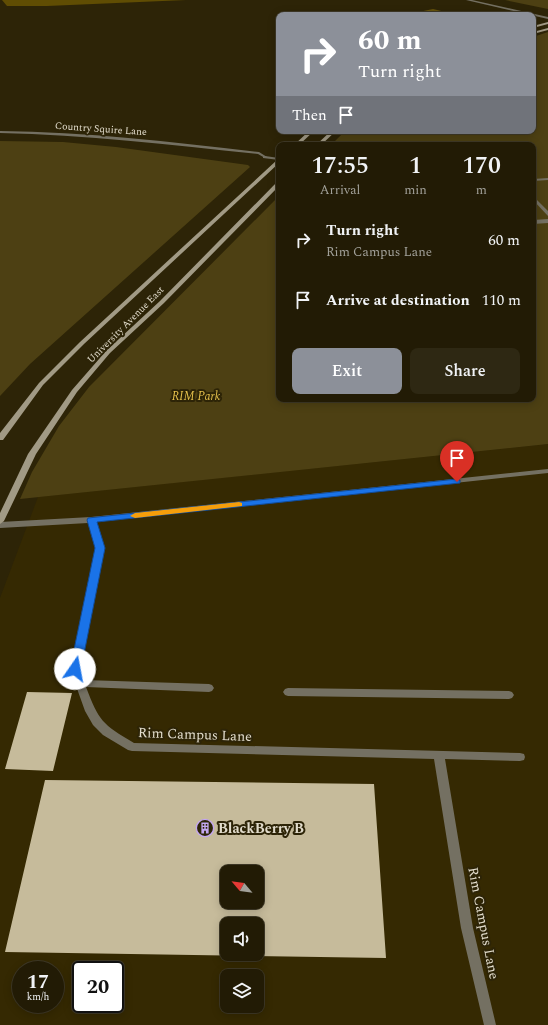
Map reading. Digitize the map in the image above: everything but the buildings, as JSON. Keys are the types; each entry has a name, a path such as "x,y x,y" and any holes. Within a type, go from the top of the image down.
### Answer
{"main road":[{"path":"536,26 548,23"},
{"path":"536,32 548,29"},
{"path":"299,142 309,134"},
{"path":"321,142 331,134"},
{"name":"University Avenue East","path":"0,438 41,384 82,343 276,163"},
{"name":"University Avenue East","path":"0,521 32,454 74,391 108,352 162,302 276,186"}],"street":[{"path":"468,0 521,12"},
{"path":"486,0 548,13"},
{"path":"536,15 548,18"},
{"name":"Country Squire Lane","path":"0,132 54,133 142,140 200,147 209,151 255,158 265,157 276,159"},
{"path":"536,180 548,179"},
{"path":"536,201 548,214"},
{"path":"536,222 548,221"},
{"path":"0,525 91,520 548,471"},
{"name":"Rim Campus Lane","path":"91,520 100,548 75,669 90,711 97,722 107,732 132,747 520,757"},
{"path":"80,683 209,688"},
{"path":"288,692 509,695"},
{"name":"Rim Campus Lane","path":"439,755 467,928 490,1025"}],"shaded area":[{"path":"2,0 186,0 47,6 7,6"},
{"path":"433,9 446,12 418,12"},
{"path":"548,444 548,1025 0,1025 0,598 38,497"}],"green space":[{"path":"505,0 548,0 548,9"},
{"name":"RIM Park","path":"548,32 548,444 20,499 32,472 59,426 89,387 276,199 276,402 536,402 536,142 334,142 342,134 536,134 536,36"},
{"path":"0,141 63,142 116,147 248,165 250,167 30,364 0,396"}],"slow traffic":[{"path":"135,516 239,504"}],"place":[{"name":"BlackBerry B","path":"205,828"}],"route":[{"path":"75,669 100,548 91,520 457,482"}]}
